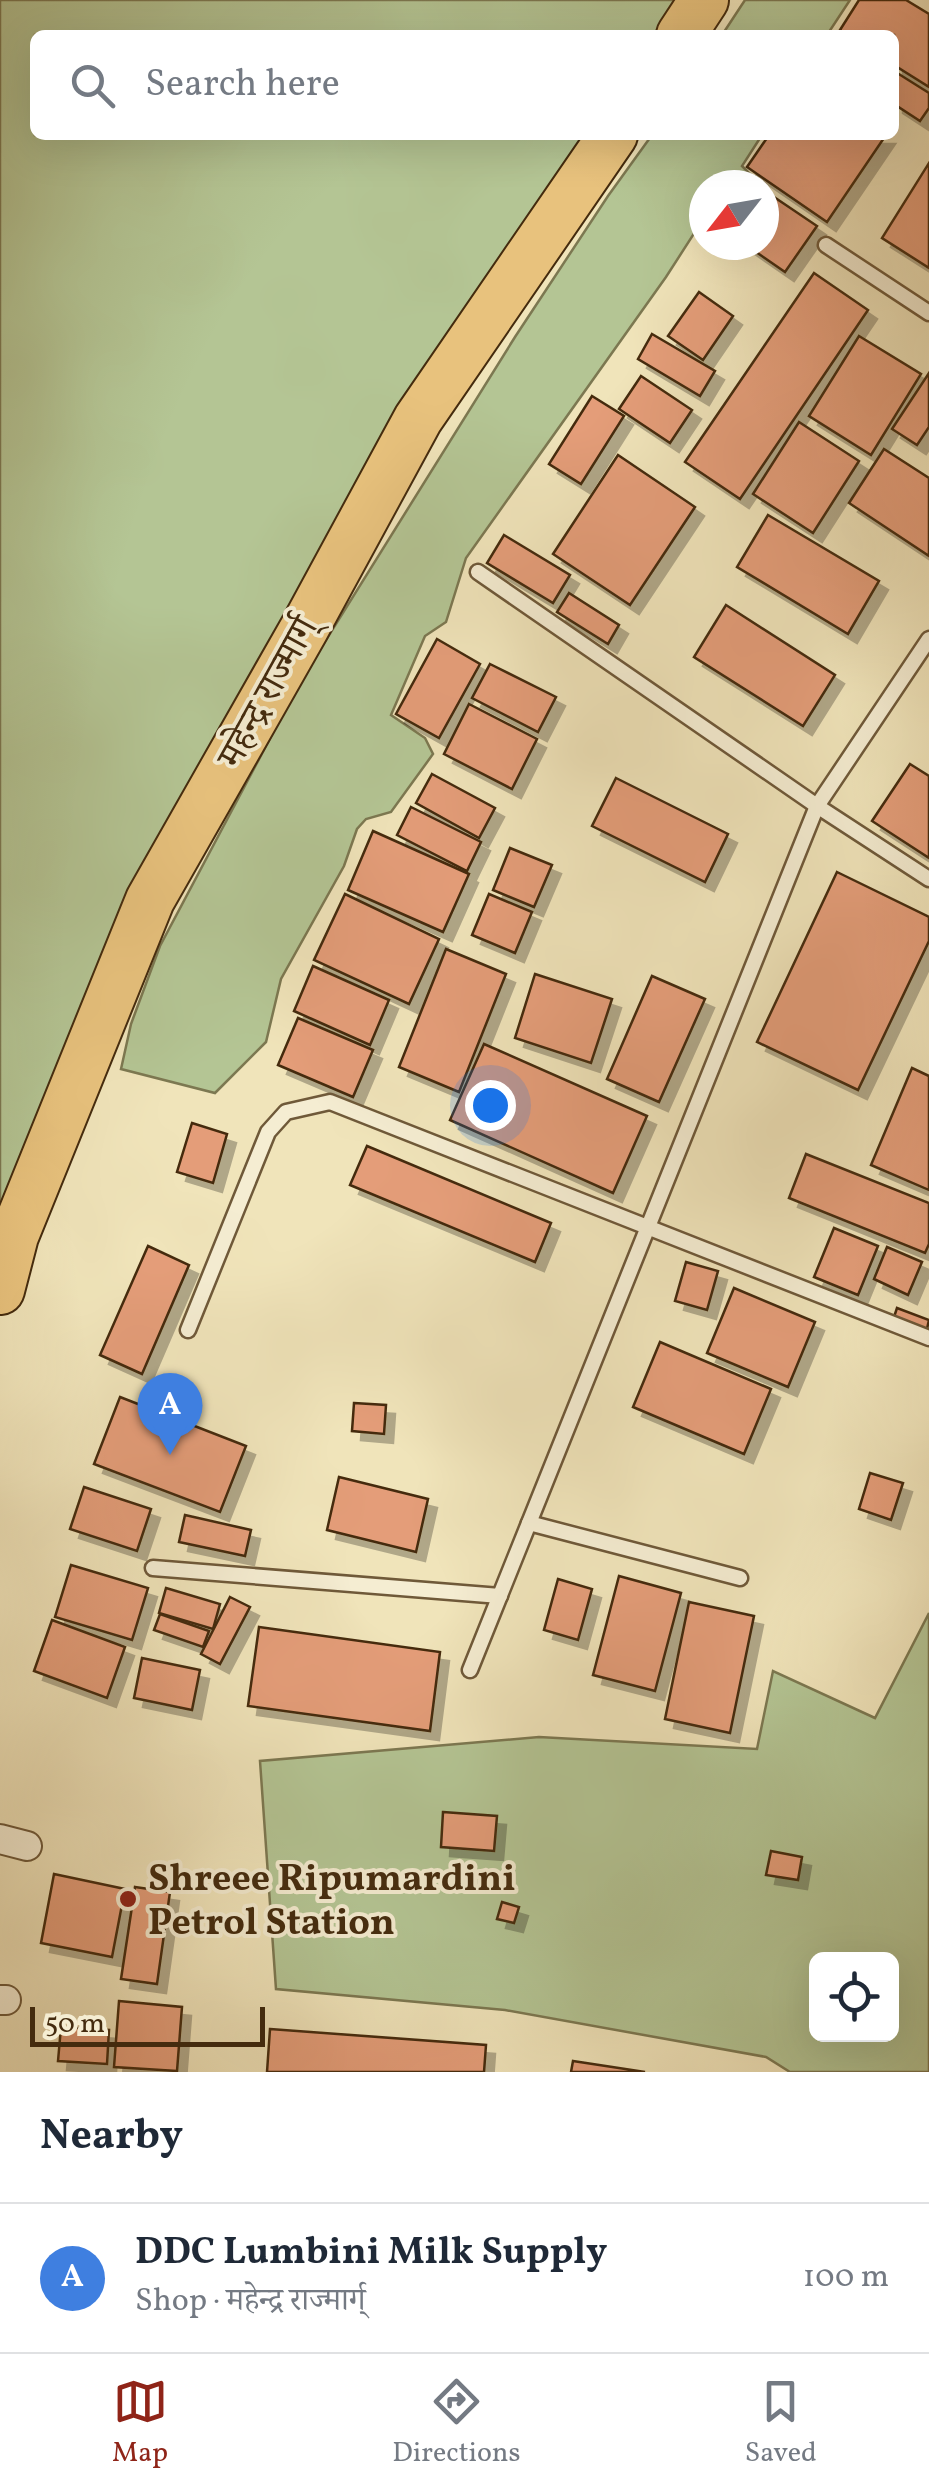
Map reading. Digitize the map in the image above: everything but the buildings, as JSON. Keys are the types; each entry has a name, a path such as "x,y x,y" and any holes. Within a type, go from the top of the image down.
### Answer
{"highway":[{"path":"684,30 704,0"},
{"name":"महेन्द्र राज्मार्ग्","path":"0,1290 14,1236 150,900 418,419 610,140"}],"lane":[{"path":"826,245 929,313"},
{"path":"478,572 816,806 929,879"},
{"path":"470,1670 816,806 929,639"},
{"path":"188,1330 268,1132 286,1112 330,1102 929,1338"},
{"path":"529,1523 740,1578"},
{"path":"153,1568 500,1596"}],"green space":[{"path":"0,0 685,0 664,30 30,30 30,140 589,140 0,1212"},
{"path":"745,0 850,0 830,30 725,30"},
{"path":"648,140 759,140 742,166 746,170 689,170 689,241 466,558 446,622 425,636 391,715 425,738 433,754 391,812 366,819 357,829 344,866 281,979 266,1042 215,1093 121,1069 131,1024 160,946 301,680 515,337"},
{"path":"929,1613 929,2072 790,2072 766,2057 505,2010 276,1989 260,1761 539,1737 757,1749 773,1671 875,1718"}],"place":[{"name":"DDC Lumbini Milk Supply","path":"170,1455"},
{"name":"Shreee Ripumardini Petrol Station","path":"128,1899"}]}
